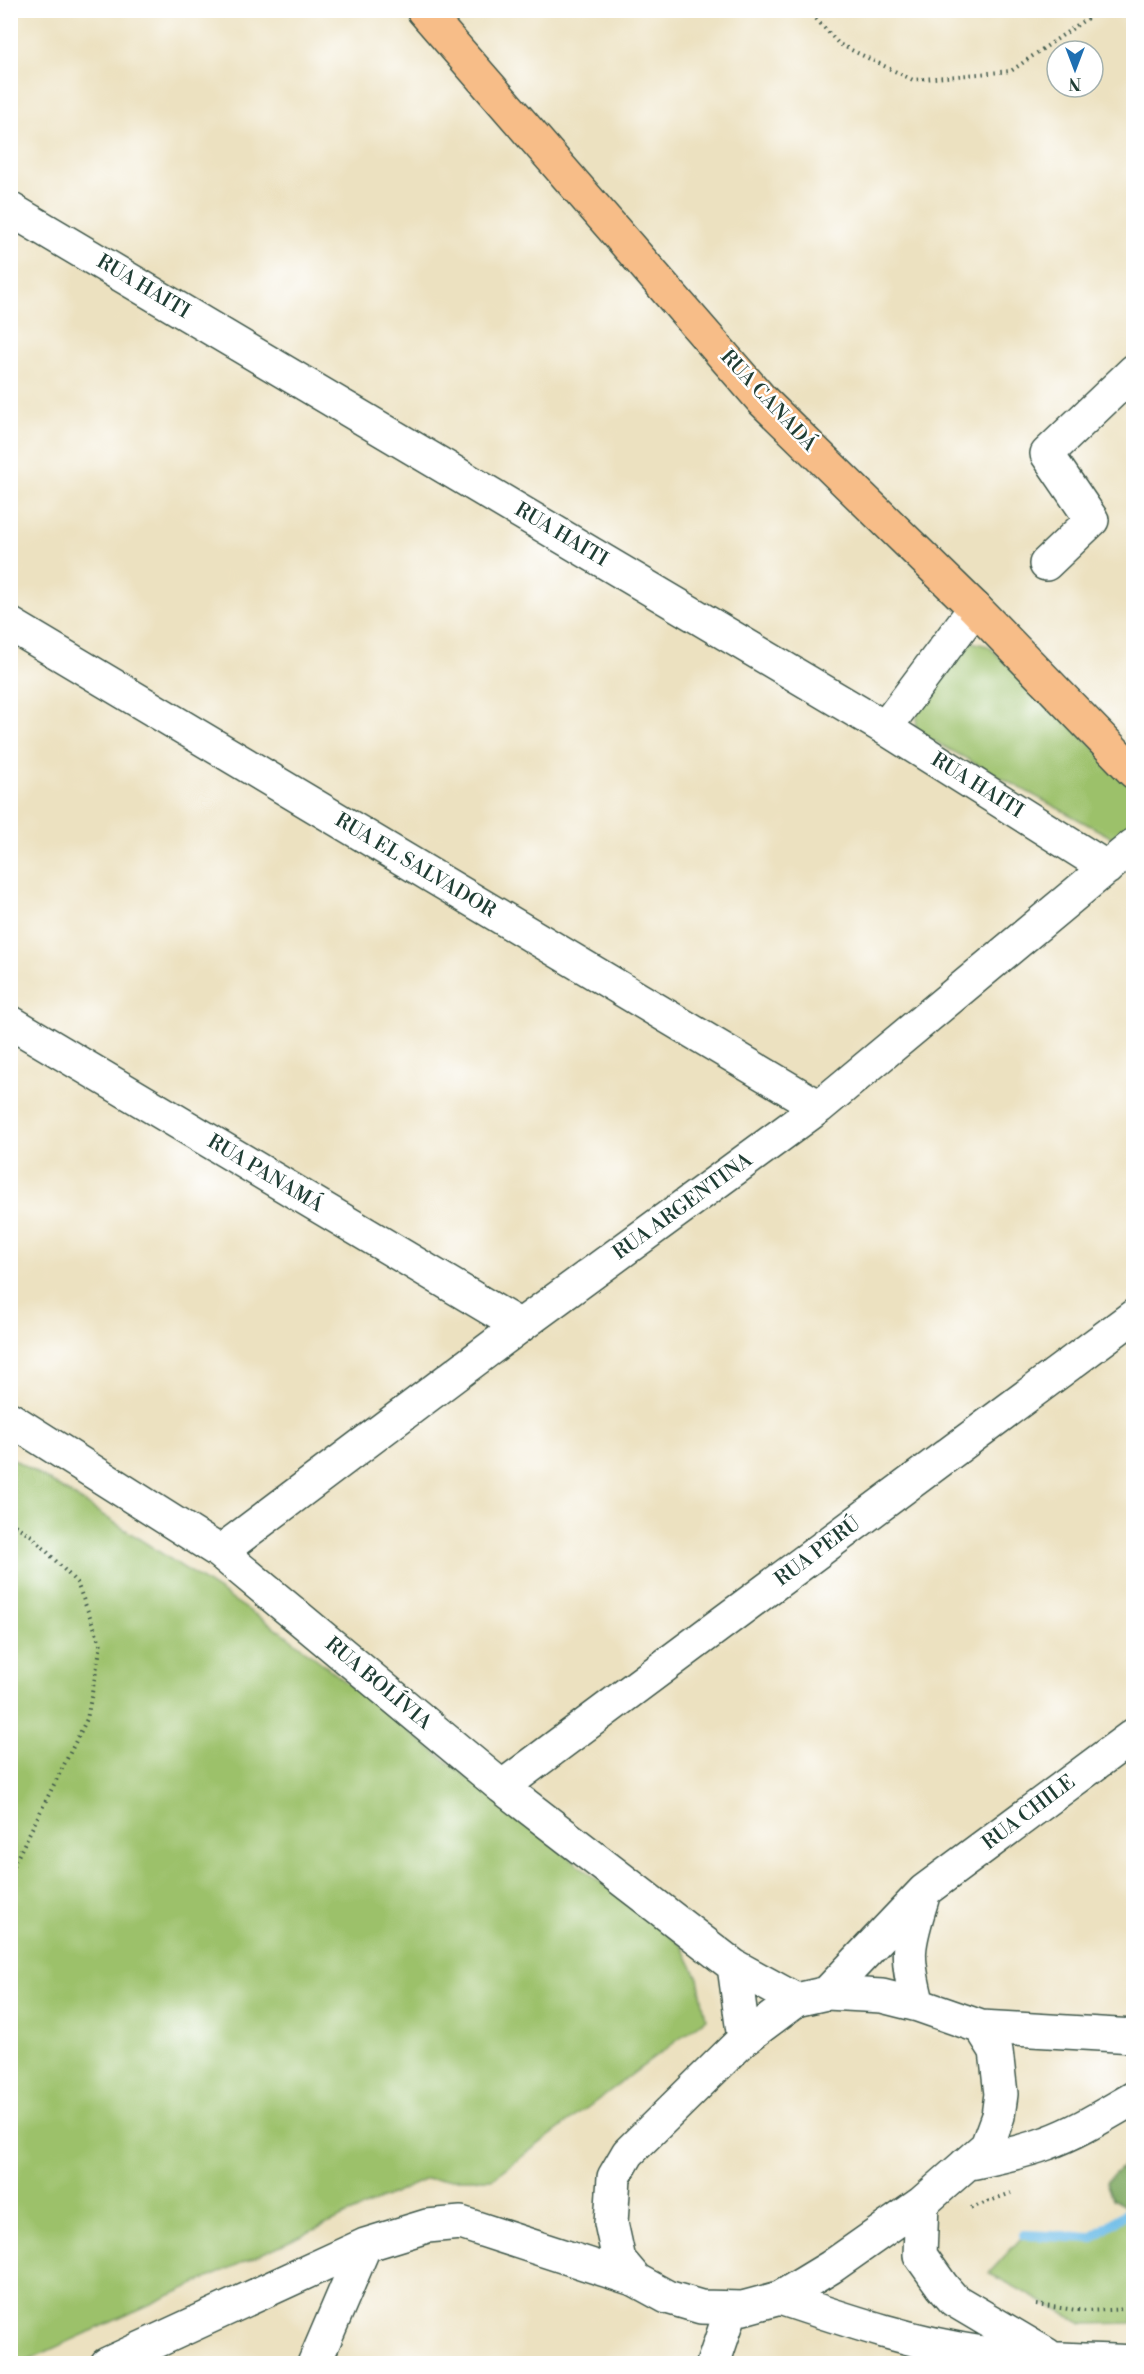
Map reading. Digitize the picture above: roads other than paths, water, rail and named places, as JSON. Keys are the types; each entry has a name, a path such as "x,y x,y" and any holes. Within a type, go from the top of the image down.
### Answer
{"main road":[{"name":"RUA CANADÁ","path":"423,10 762,400 975,608 1134,772"}],"street":[{"name":"RUA HAITI","path":"10,209 885,728 1107,868"},
{"path":"1046,564 1092,520 1047,454 1134,371"},
{"path":"885,728 975,608"},
{"name":"RUA EL SALVADOR","path":"10,624 819,1107"},
{"name":"RUA ARGENTINA","path":"220,1552 520,1326 819,1107 1134,846"},
{"name":"RUA PANAMÁ","path":"10,1022 520,1326"},
{"name":"RUA PERÚ","path":"502,1787 1134,1316"},
{"name":"RUA BOLÍVIA","path":"10,1419 220,1552 502,1787 734,1966 796,2000"},
{"name":"RUA CHILE","path":"827,1993 924,1891 1134,1735"},
{"path":"918,2005 910,1976 908,1955 910,1936 924,1891"},
{"path":"734,1966 744,2039"},
{"path":"636,2280 619,2260 611,2223 614,2177 628,2153 744,2039 796,2000 827,1993 882,1996 918,2005 981,2027 1014,2031 1134,2036"},
{"path":"107,2364 365,2245 427,2226 461,2223 636,2280 667,2296 701,2307 744,2308 780,2298 831,2266 922,2202 987,2146 998,2116 1001,2094 996,2051 981,2027"},
{"path":"966,2164 1013,2154 1049,2143 1134,2098"},
{"path":"922,2202 920,2255 942,2286 954,2300 1051,2358"},
{"path":"314,2364 365,2245"},
{"path":"780,2298 842,2319 930,2343 984,2353 1134,2362"},
{"path":"713,2364 732,2308"}],"waterway":[{"path":"1024,2235 1092,2238 1134,2208"}]}
